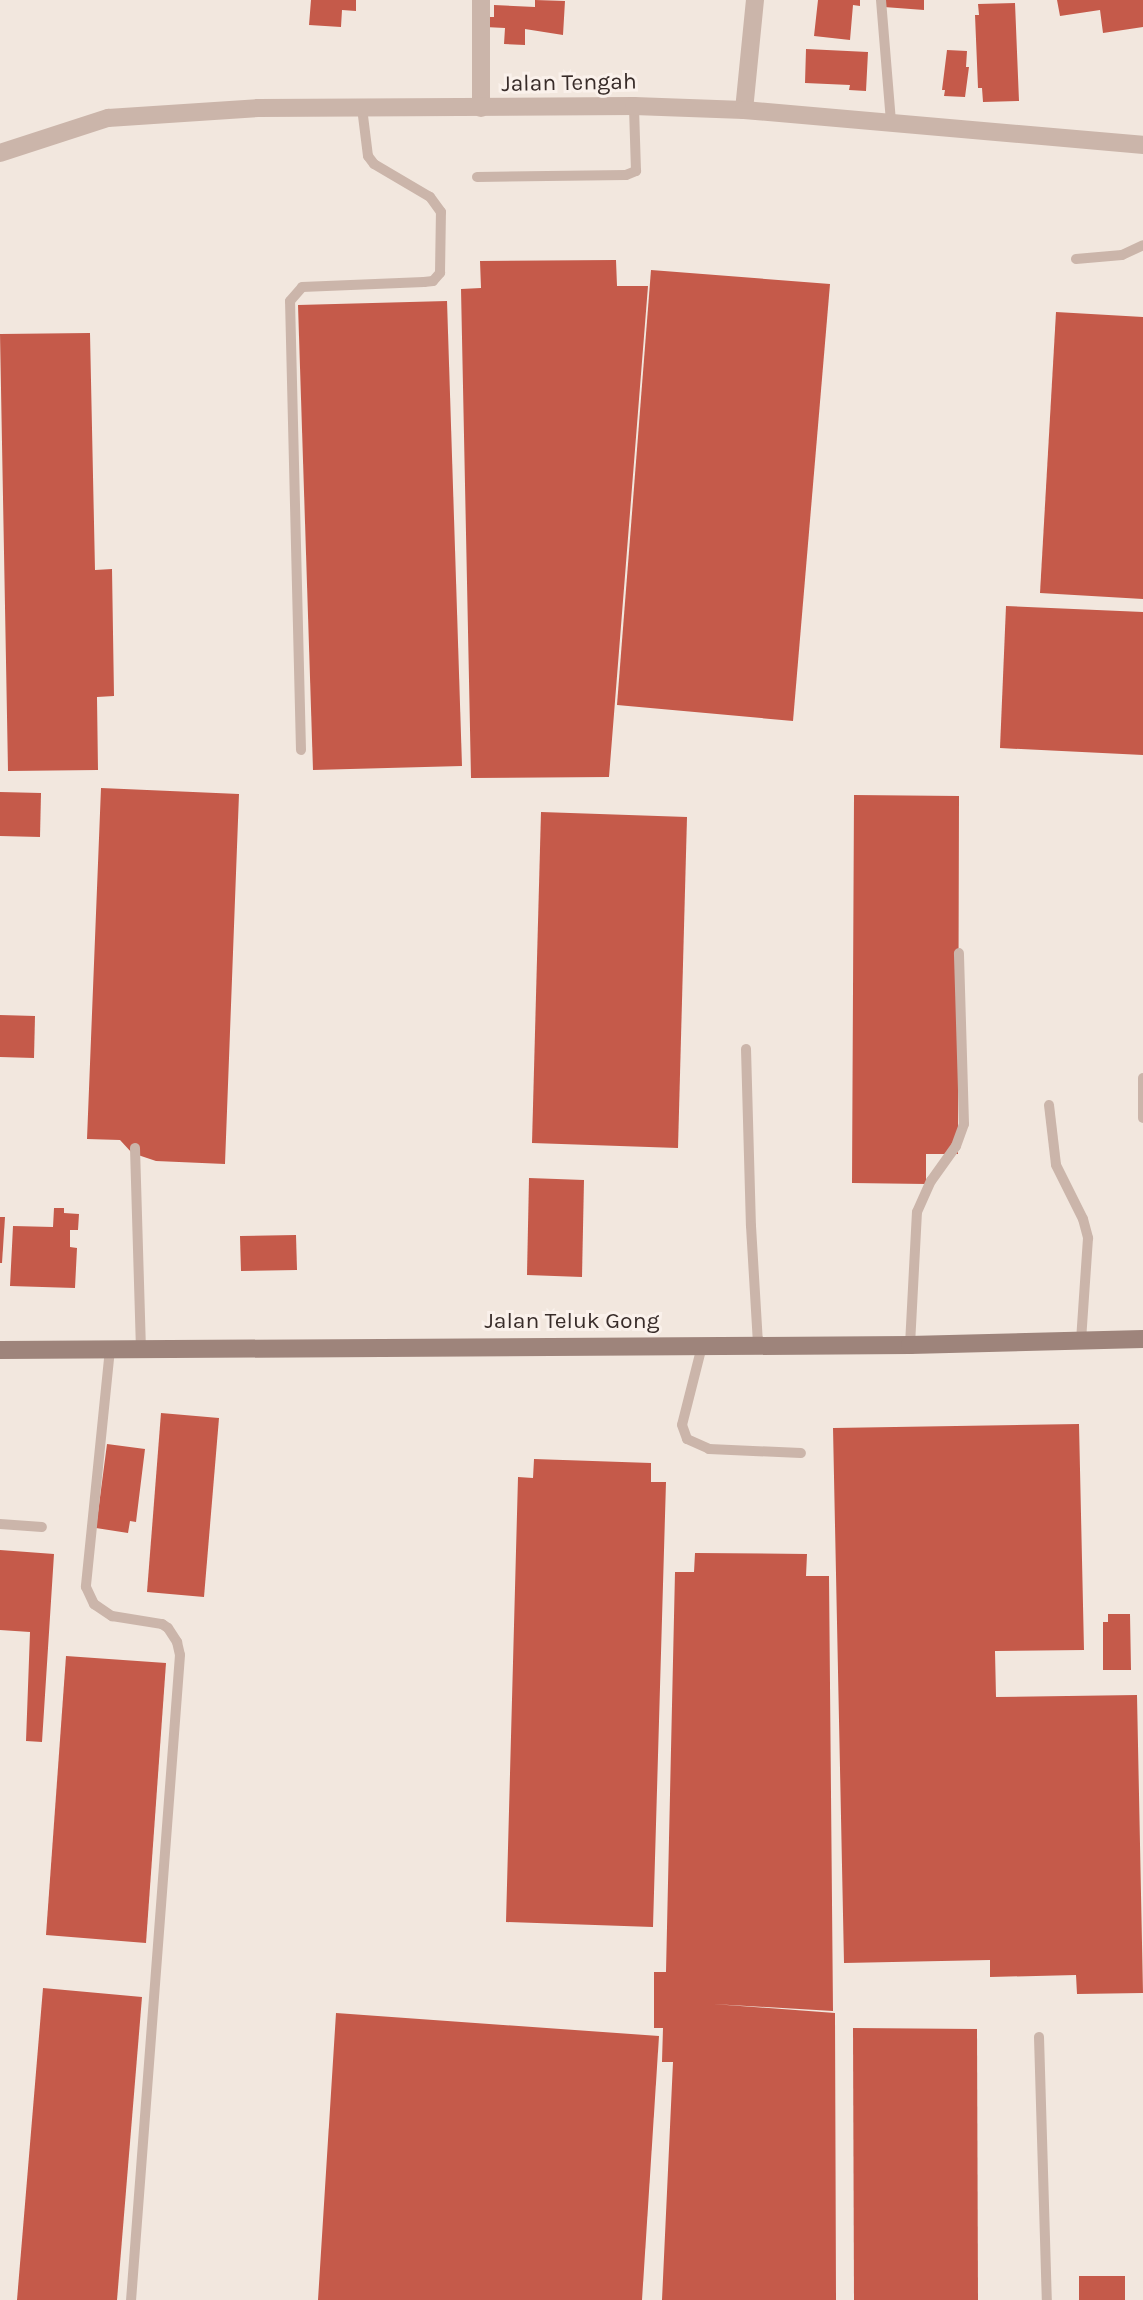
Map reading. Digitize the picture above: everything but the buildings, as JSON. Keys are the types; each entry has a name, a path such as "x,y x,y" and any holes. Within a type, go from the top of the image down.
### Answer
{"street":[{"path":"481,0 481,108"},
{"path":"744,110 755,0"},
{"name":"Jalan Tengah","path":"0,153 97,121 142,114 258,107 634,106 744,110 1143,145"},
{"name":"Jalan Teluk Gong","path":"0,1350 910,1345 1143,1339"}],"lane":[{"path":"881,0 891,121"},
{"path":"477,177 626,175 636,171 634,106"},
{"path":"301,750 289,301 302,288 424,282 433,281 440,273 441,212 430,197 374,164 368,156 362,108"},
{"path":"1076,259 1122,255 1143,244"},
{"path":"910,1345 917,1212 932,1181 956,1146 964,1124 959,953"},
{"path":"746,1049 751,1226 758,1345"},
{"path":"1143,1078 1143,1118"},
{"path":"1049,1105 1056,1165 1083,1219 1088,1238 1081,1340"},
{"path":"135,1148 141,1349"},
{"path":"702,1346 682,1425 687,1439 709,1449 801,1453"},
{"path":"110,1349 86,1587 94,1604 113,1616 162,1624 168,1628 177,1642 180,1663 131,2300"},
{"path":"0,1524 42,1527"},
{"path":"1039,2037 1048,2300"}]}
